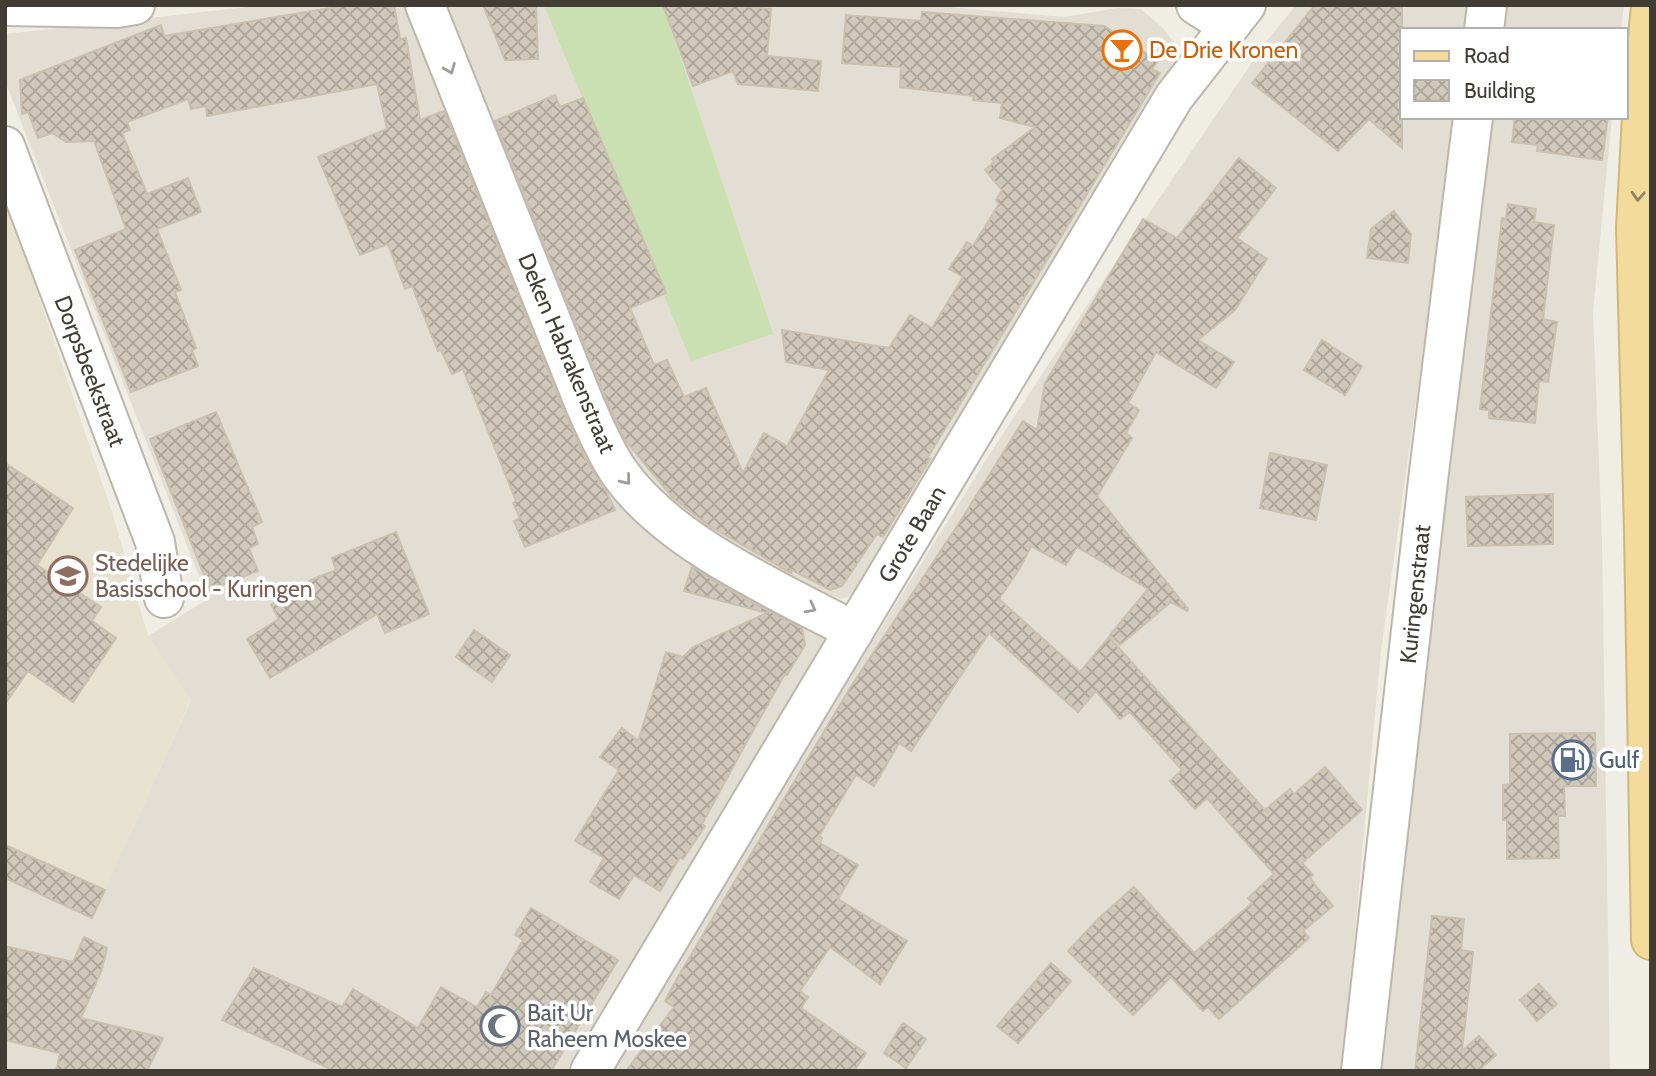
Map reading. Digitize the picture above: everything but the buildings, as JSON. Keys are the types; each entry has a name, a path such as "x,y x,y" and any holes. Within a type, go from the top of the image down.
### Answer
{"main road":[{"path":"1651,6 1636,228 1651,940"}],"street":[{"path":"5,6 117,8 135,5"},
{"name":"Deken Habrakenstraat","path":"425,5 585,405 619,472 642,500 669,525 741,571 854,631"},
{"path":"1196,5 1238,16"},
{"path":"1483,28 1487,5"},
{"name":"Grote Baan","path":"590,1071 1174,97 1238,16"},
{"name":"Kuringenstraat","path":"1361,1071 1429,472 1473,119"},
{"name":"Dorpsbeekstraat","path":"5,146 155,542 164,598"}],"shaded area":[{"path":"265,5 412,5 605,475 623,508 662,539 837,637 567,1071 5,1071 5,845 105,889 191,700 148,636 208,599 5,81 5,34"},
{"path":"448,5 925,5 1064,17 1117,8 1141,9 1164,29 1176,46 1175,68 856,594 841,599 816,589 702,530 664,501 629,454 444,11 450,9"},
{"path":"1296,5 1471,5 1468,28 1400,28 1400,119 1456,119 1381,650 1342,1071 609,1071 753,832 993,449 1109,272 1266,42"},
{"path":"1502,5 1624,5 1621,28 1499,28"},
{"path":"1488,119 1612,119 1593,312 1602,540 1610,1071 1376,1071"},
{"name":"Stedelijke Basisschool - Kuringen","path":"5,196 113,515 148,636 191,699 105,890 5,845"}],"green space":[{"path":"544,5 663,5 773,334 691,361"}],"place":[{"name":"De Drie Kronen","path":"1122,50"},
{"name":"Stedelijke Basisschool - Kuringen","path":"68,576"},
{"name":"Gulf","path":"1572,760"},
{"name":"Bait Ur Raheem Moskee","path":"500,1026"}]}
